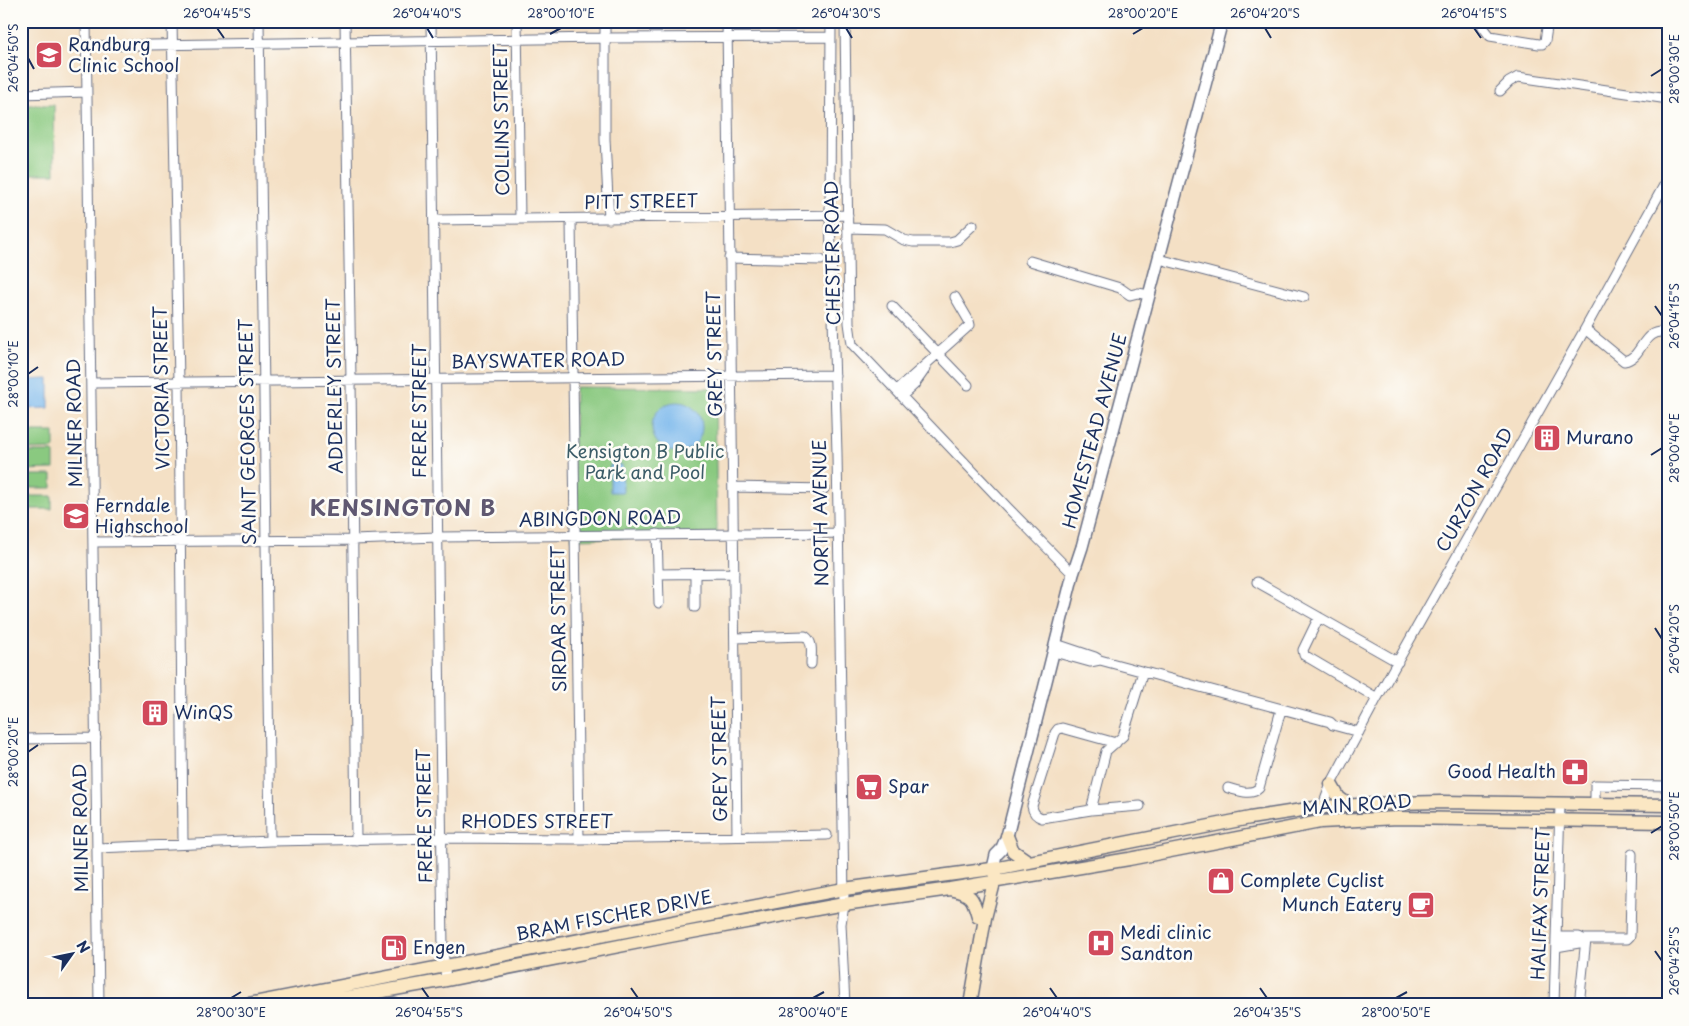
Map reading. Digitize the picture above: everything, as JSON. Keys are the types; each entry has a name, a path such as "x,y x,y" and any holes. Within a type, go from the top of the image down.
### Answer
{"main road":[{"path":"1331,784 1339,798 1349,805"},
{"name":"MAIN ROAD","path":"996,868 1250,818 1321,807 1441,802 1668,805"},
{"name":"MAIN ROAD","path":"991,882 1129,859 1320,822 1398,818 1668,822"},
{"path":"1006,836 1013,851 1029,862"},
{"name":"BRAM FISCHER DRIVE","path":"304,1005 844,889 996,868"},
{"path":"964,1005 978,916 996,868"},
{"name":"BRAM FISCHER DRIVE","path":"243,1005 670,936 844,904 991,882"},
{"path":"970,1005 991,882"},
{"path":"950,889 971,897 978,916"}],"street":[{"name":"MILNER ROAD","path":"86,21 99,1005"},
{"name":"VICTORIA STREET","path":"172,21 179,382 184,844"},
{"name":"SAINT GEORGES STREET","path":"259,21 270,841"},
{"name":"ADDERLEY STREET","path":"345,21 356,840"},
{"name":"FRERE STREET","path":"431,21 442,838 446,973"},
{"name":"COLLINS STREET","path":"517,21 520,219"},
{"path":"604,21 605,139 609,218"},
{"name":"GREY STREET","path":"727,21 737,836"},
{"name":"NORTH AVENUE","path":"831,21 830,216 835,374 844,889 841,924 845,1005"},
{"name":"CHESTER ROAD","path":"845,21 850,338 855,348 1073,574"},
{"name":"HOMESTEAD AVENUE","path":"996,868 996,855 1001,850 1006,836 1073,574 1082,547 1143,294 1159,259 1222,21"},
{"path":"1481,21 1490,36 1538,44 1542,44 1545,41 1548,21"},
{"path":"86,46 605,38 831,37"},
{"path":"1500,92 1509,82 1518,77 1668,99"},
{"path":"21,94 86,92"},
{"name":"CURZON ROAD","path":"1320,822 1321,807 1331,784 1377,698 1668,178"},
{"name":"PITT STREET","path":"435,220 848,215"},
{"name":"SIRDAR STREET","path":"571,219 579,839"},
{"path":"848,228 885,229 904,240 912,242 950,242 964,234 973,224"},
{"path":"729,258 821,260"},
{"path":"1159,259 1304,297"},
{"path":"1030,261 1120,288 1132,287 1143,294"},
{"path":"899,393 914,385 937,355 970,325 970,321 955,297"},
{"path":"892,306 937,355 968,385"},
{"path":"1585,329 1624,360 1632,358 1651,334 1668,333"},
{"name":"BAYSWATER ROAD","path":"91,383 835,374"},
{"path":"733,487 824,489"},
{"name":"ABINGDON ROAD","path":"94,542 266,539 353,540 438,536 837,533"},
{"path":"657,534 659,603"},
{"path":"658,574 734,573"},
{"path":"695,574 695,607"},
{"path":"1257,582 1398,662"},
{"path":"1319,617 1303,650 1304,656 1377,698"},
{"path":"735,638 805,636 809,638 811,643 811,664"},
{"path":"1055,648 1231,694 1281,710 1330,722 1334,720 1360,730"},
{"path":"1091,810 1106,751 1123,736 1143,672"},
{"path":"1228,788 1251,793 1259,788 1281,710"},
{"path":"1116,743 1062,728 1058,729 1055,733 1032,806 1033,812 1037,817 1042,818 1091,810 1140,806"},
{"path":"21,739 96,738"},
{"path":"1595,804 1595,785 1668,786"},
{"name":"HALIFAX STREET","path":"1554,1005 1560,805"},
{"name":"RHODES STREET","path":"97,848 270,841 827,835"},
{"path":"1556,937 1627,939 1630,936 1632,854"},
{"path":"1556,947 1578,943 1584,939"},
{"path":"1579,1005 1584,939"}],"green space":[{"path":"21,105 54,105 55,174 21,174"},
{"name":"Kensigton B Public Park and Pool","path":"575,387 715,388 717,536 572,539"},
{"path":"22,432 54,432 54,449 22,450"},
{"path":"22,452 54,452 54,469 22,470"},
{"path":"25,475 52,475 52,488 25,488"},
{"path":"25,496 52,496 52,509 25,509"}],"water":[{"path":"49,379 49,408 21,409 21,380"},
{"path":"677,402 691,406 698,413 702,427 698,441 691,448 677,452 663,448 656,441 652,427 656,413 663,406"},
{"path":"610,465 622,465 623,492 610,492"}],"place":[{"name":"Randburg Clinic School","path":"49,55"},
{"name":"Murano","path":"1547,438"},
{"name":"Ferndale Highschool","path":"76,516"},
{"name":"WinQS","path":"155,713"},
{"name":"Good Health","path":"1575,772"},
{"name":"Spar","path":"869,787"},
{"name":"Complete Cyclist","path":"1221,881"},
{"name":"Munch Eatery","path":"1421,905"},
{"name":"Medi clinic Sandton","path":"1101,943"},
{"name":"Engen","path":"394,948"}],"district":[{"name":"KENSINGTON B","path":"403,508"}]}
